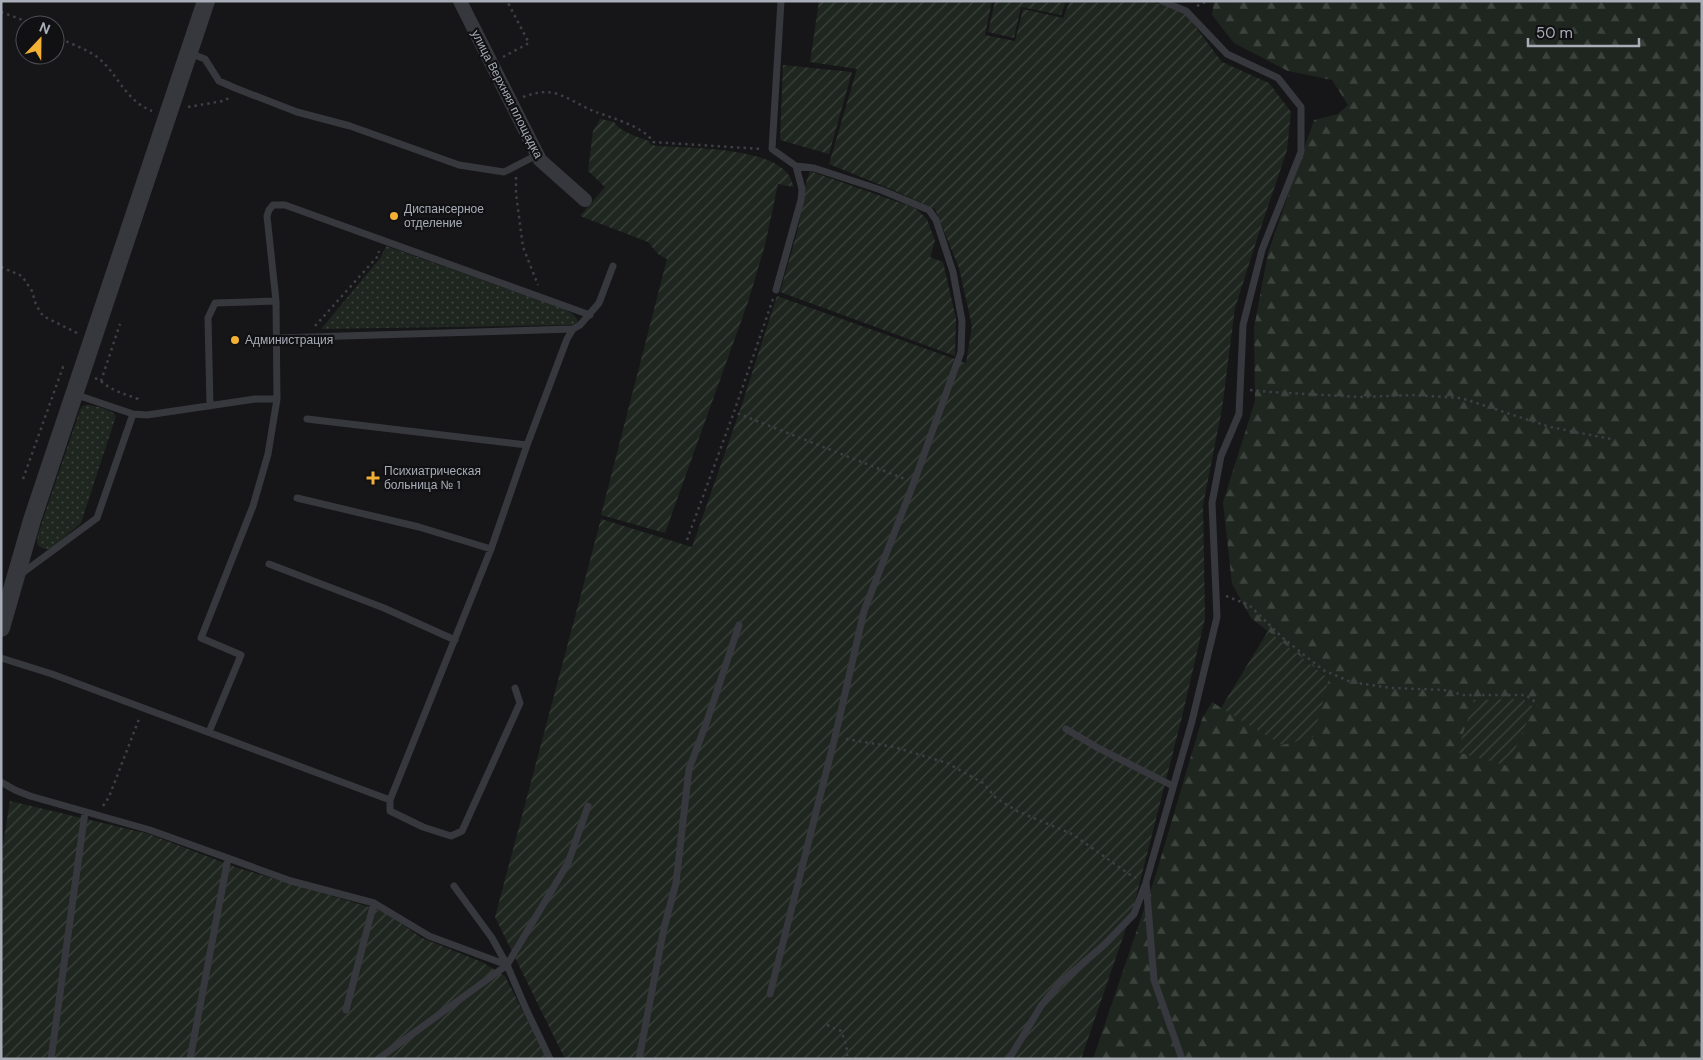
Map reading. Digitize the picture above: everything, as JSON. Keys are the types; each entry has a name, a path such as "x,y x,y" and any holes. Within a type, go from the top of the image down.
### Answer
{"street":[{"path":"1,628 35,511 206,1"},
{"name":"улица Верхняя площадка","path":"460,1 540,160 585,200"}],"lane":[{"path":"770,994 836,737 864,611 914,482 961,352 962,321 953,272 936,220 929,210 881,190 814,168 796,166 772,149 781,1"},
{"path":"1009,1059 1041,1006 1059,984 1105,944 1134,914 1146,882 1192,721 1217,617 1212,503 1221,456 1239,414 1243,325 1262,250 1300,152 1301,107 1278,78 1227,54 1186,11 1162,1"},
{"path":"188,53 205,60 219,81 242,91 305,115 350,126 459,166 504,172 537,155"},
{"path":"776,290 801,200 802,189 796,166"},
{"path":"209,732 241,654 201,638 253,506 268,454 277,399 276,301 267,216 273,205 285,205 590,314"},
{"path":"276,338 572,329 580,325 599,303 613,266"},
{"path":"210,406 208,318 215,303 276,301"},
{"path":"515,688 520,703 462,831 451,836 423,827 390,811 390,800 491,549 566,339 572,329"},
{"path":"74,394 136,414 147,415 255,399 277,399"},
{"path":"14,579 96,518 136,414"},
{"path":"307,418 527,445"},
{"path":"297,498 419,527 491,549"},
{"path":"269,564 384,608 454,640"},
{"path":"639,1059 664,928 676,883 689,769 739,625"},
{"path":"1,658 52,674 390,800"},
{"path":"1066,729 1098,748 1173,786"},
{"path":"1,782 30,796 150,830 291,880 374,903 429,936 507,964"},
{"path":"378,1059 507,964 568,863 588,806"},
{"path":"51,1059 86,812"},
{"path":"190,1059 228,858"},
{"path":"1146,882 1154,980 1182,1059"},
{"path":"454,886 492,938 507,964 550,1059"},
{"path":"346,1010 374,903"}],"path":[{"path":"491,63 529,44 507,1"},
{"path":"1,12 15,17"},
{"path":"65,40 99,58 130,97 142,107 183,121 188,107 223,101 242,91"},
{"path":"510,101 539,92 554,93 596,112 612,116 650,136 653,142 772,149"},
{"path":"516,165 516,194 523,248 546,298"},
{"path":"304,337 378,256 382,240"},
{"path":"1,267 22,276 32,290 36,305 43,316 79,334 76,342"},
{"path":"687,540 776,290"},
{"path":"101,381 116,391 138,399 136,414"},
{"path":"1241,388 1270,392 1361,397 1412,395 1461,398 1550,427 1611,439"},
{"path":"734,412 914,482"},
{"path":"1216,592 1249,605 1283,638 1324,670 1351,682 1391,688 1444,690 1464,695 1525,695 1538,705"},
{"path":"97,815 109,797 143,708"},
{"path":"836,737 894,747 947,763 983,783 996,798 1017,811 1072,834 1129,874 1146,882"},
{"path":"827,1025 841,1031 846,1040 847,1059"}],"green space":[{"path":"819,1 992,1 985,35 1015,41 1023,9 1063,18 1070,1 1151,1 1185,13 1222,62 1269,83 1291,112 1287,150 1235,308 1222,409 1203,505 1205,618 1134,905 1081,1059 565,1059 495,917 601,519 692,547 740,410 777,296 966,363 972,326 959,268 935,209 829,164 857,69 810,62"},
{"path":"995,1 1066,1 1061,15 1021,7 1014,38 988,32"},
{"path":"1214,1 1702,1 1702,1059 1093,1059 1156,874 1202,719 1212,702 1282,745 1329,679 1251,618 1232,584 1223,502 1255,401 1254,328 1268,253 1314,120 1338,114 1348,105 1332,80 1288,71 1234,43 1212,15"},
{"path":"783,65 852,72 829,154 780,140"},
{"path":"600,119 614,122 625,131 656,146 726,150 762,158 777,164 787,173 794,187 778,184 765,245 748,302 665,533 601,515 667,259 658,254 648,242 580,216 605,187 588,171 593,131"},
{"path":"810,171 915,208 927,219 935,241 930,257 943,262 956,319 955,356 780,292 798,229"},
{"path":"386,246 562,309 574,315 578,322 573,325 321,329 381,257"},
{"path":"88,405 107,410 116,416 81,523 51,549 43,548 37,544 38,534 80,410 83,406"},
{"path":"1268,631 1329,679 1313,737 1282,745 1221,708"},
{"path":"1523,699 1533,707 1508,766 1457,752 1474,700"},
{"path":"10,801 149,834 238,868 383,911 422,938 482,962 505,976 547,1059 1,1059 1,856"}],"place":[{"name":"Диспансерное отделение","path":"394,216"},
{"name":"Администрация","path":"235,340"},
{"name":"Психиатрическая больница № 1","path":"373,478"}]}
